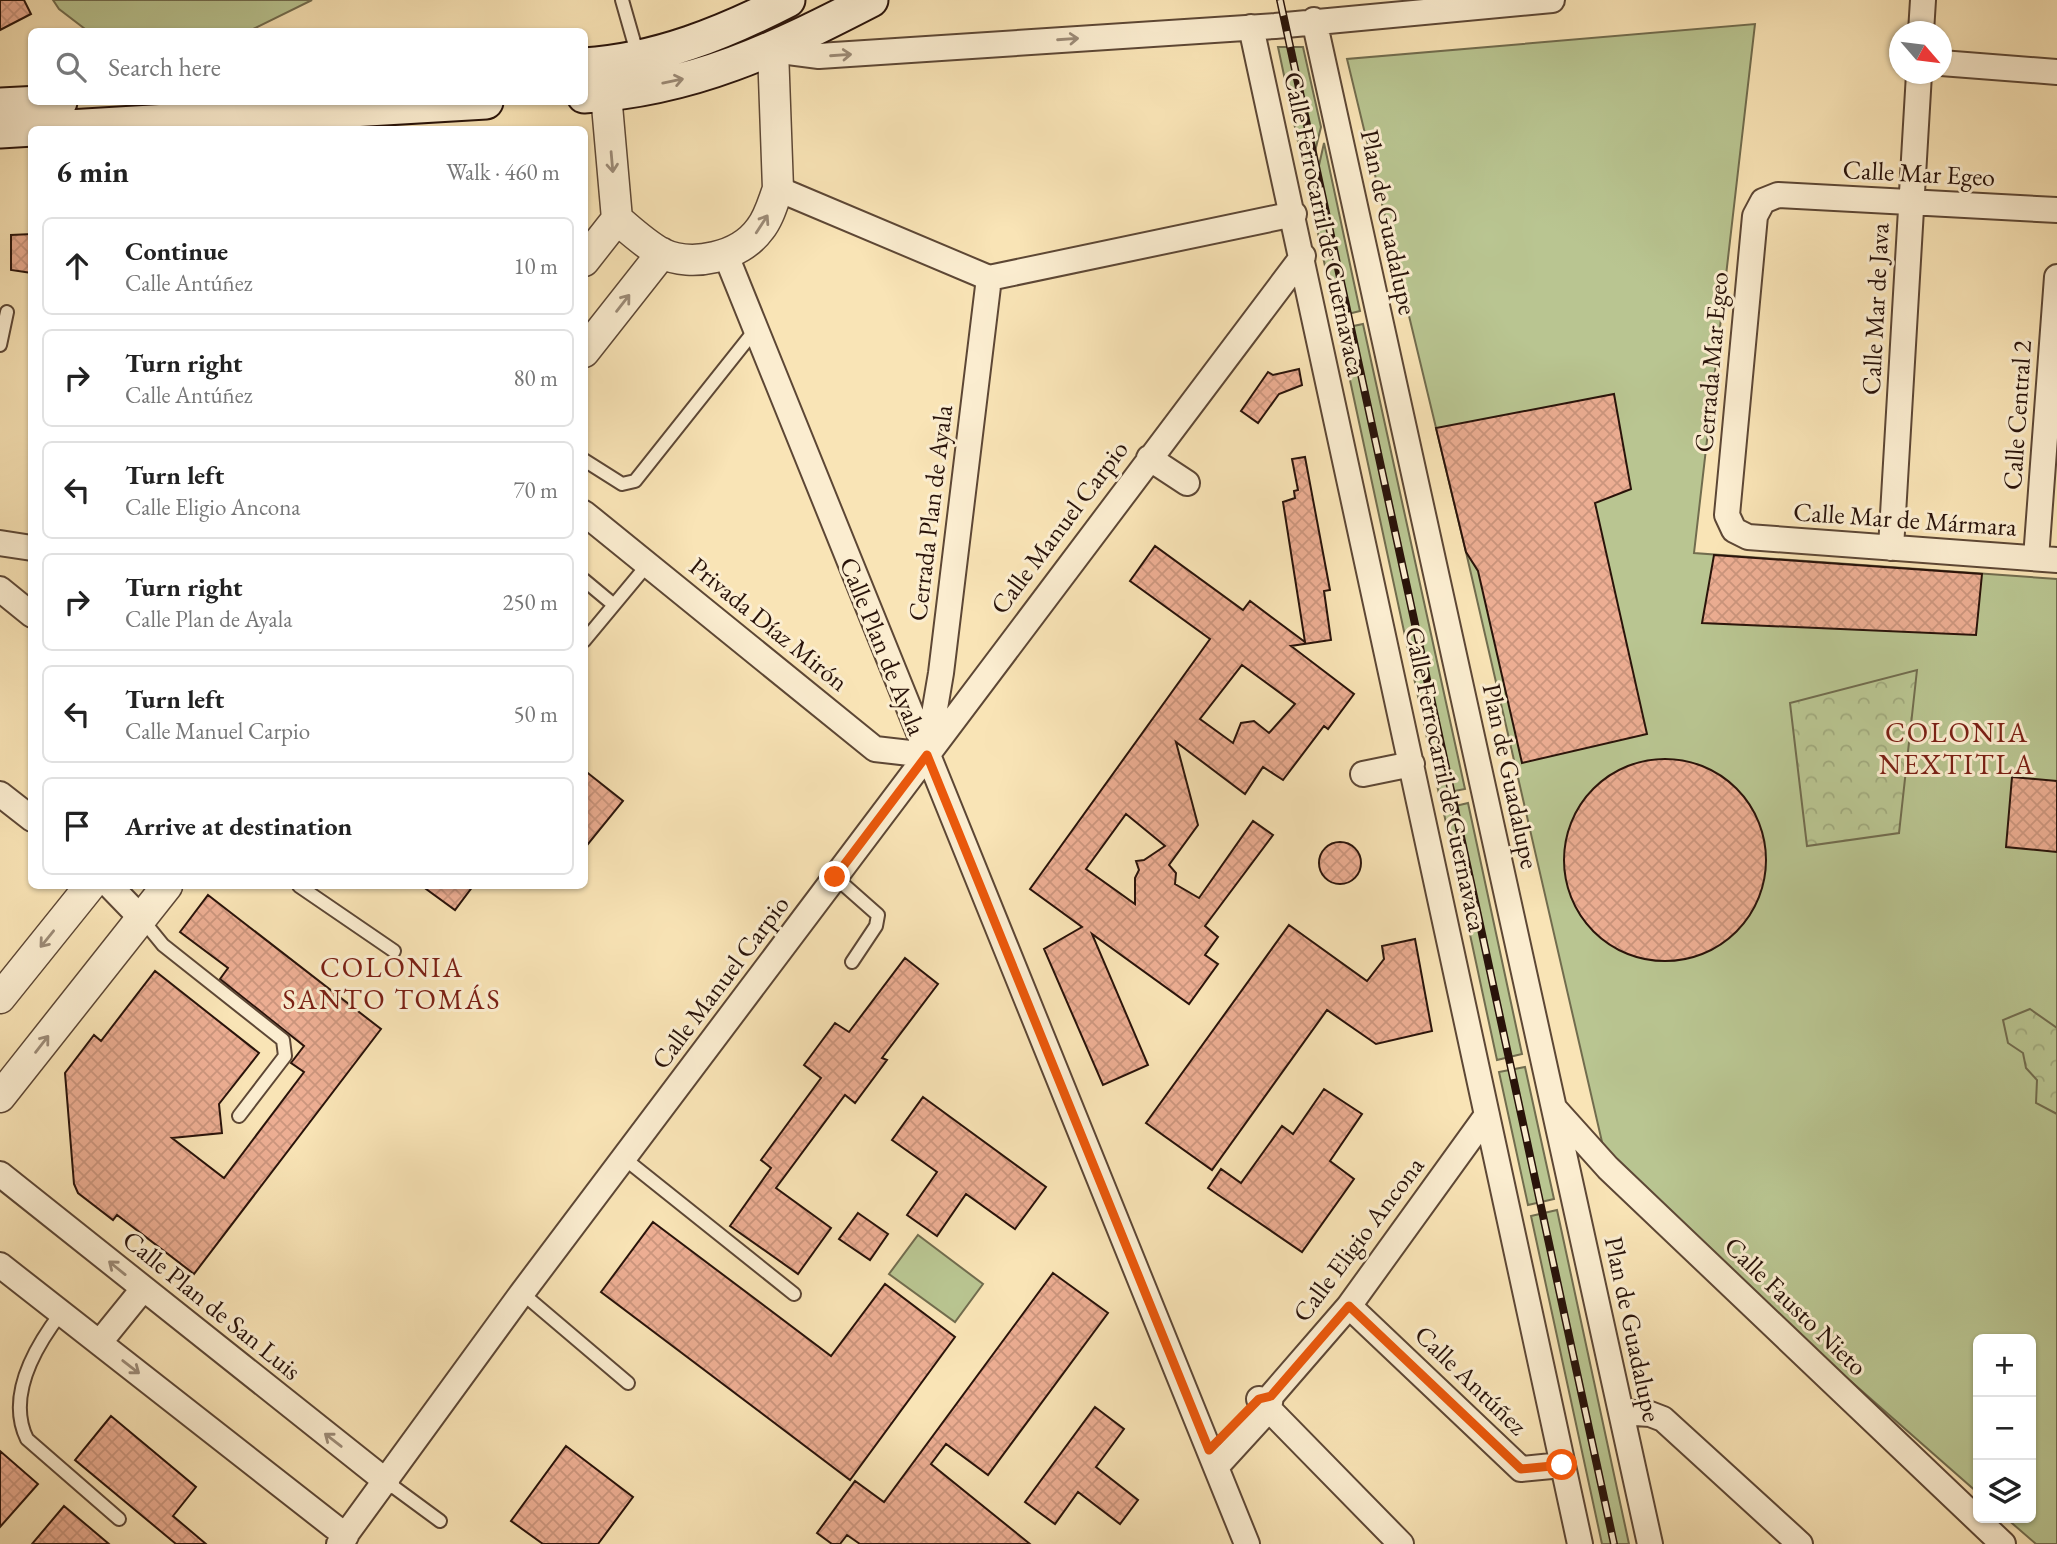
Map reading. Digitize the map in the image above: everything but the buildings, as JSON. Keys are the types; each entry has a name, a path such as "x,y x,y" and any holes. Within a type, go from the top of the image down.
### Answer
{"main road":[{"path":"594,80 638,56 712,36 788,0"},
{"path":"594,80 719,71 773,50 871,0"},
{"path":"0,106 28,104"},
{"path":"84,126 436,105"},
{"path":"0,131 28,129"}],"street":[{"path":"594,80 617,219 662,253 702,260 745,246 761,228 778,189 773,50 819,56 1251,27 1410,6 1552,0"},
{"path":"1922,21 1923,0"},
{"name":"Plan de Guadalupe","path":"1314,20 1650,1544"},
{"name":"Calle Ferrocarril de Cuernavaca","path":"1251,27 1294,214 1580,1544"},
{"path":"1952,65 2057,72"},
{"name":"Calle Mar de Java","path":"1891,548 1918,84"},
{"path":"778,189 989,278 1294,214"},
{"name":"Calle Mar Egeo","path":"1778,195 2057,210"},
{"name":"Cerrada Mar Egeo","path":"1748,537 1734,530 1727,515 1755,216 1763,201 1778,195"},
{"path":"588,256 617,219"},
{"path":"588,347 662,253"},
{"name":"Calle Plan de Ayala","path":"725,253 1247,1544"},
{"name":"Calle Manuel Carpio","path":"342,1540 387,1482 522,1293 1303,256"},
{"name":"Calle Central 2","path":"2046,559 2057,277"},
{"name":"Cerrada Plan de Ayala","path":"927,755 941,673 989,278"},
{"path":"1149,458 1187,483"},
{"name":"Privada Díaz Mirón","path":"588,516 875,749 927,755"},
{"name":"Calle Mar de Mármara","path":"1748,537 2046,559"},
{"path":"0,543 28,547"},
{"path":"0,589 28,612"},
{"path":"1363,774 1412,764"},
{"path":"0,794 28,816"},
{"path":"1,995 88,889"},
{"path":"113,889 141,918"},
{"path":"0,1097 165,889"},
{"name":"Calle Fausto Nieto","path":"1553,1107 1608,1168 2003,1544"},
{"name":"Calle Eligio Ancona","path":"1213,1458 1349,1306 1487,1115"},
{"name":"Calle Plan de San Luis","path":"0,1174 387,1482"},
{"path":"0,1265 100,1342 342,1540"},
{"path":"100,1342 143,1289"},
{"name":"Calle Antúñez","path":"1349,1306 1521,1469 1562,1465"},
{"path":"1266,1401 1401,1544"},
{"path":"1621,1412 1650,1414 1663,1419 1800,1544"}],"lane":[{"path":"622,0 638,56"},
{"path":"0,345 8,312"},
{"path":"588,463 622,484 629,485 635,481 755,330"},
{"path":"588,636 648,564"},
{"path":"588,583 614,605"},
{"path":"835,877 878,915 876,926 852,962"},
{"path":"303,889 394,951"},
{"path":"141,918 163,944 283,1040 285,1056 239,1116"},
{"path":"625,1159 794,1294"},
{"path":"522,1293 628,1383"},
{"path":"61,1312 40,1340 28,1369 20,1398 20,1424 27,1439 119,1519"},
{"path":"387,1482 440,1521"}],"green space":[{"path":"53,0 312,0 255,28 84,28 59,9"},
{"path":"1755,24 1694,553 2057,579 2057,1544 2036,1544 2012,1523 2036,1523 2036,1334 1973,1334 1973,1489 1608,1168 1466,552 1347,59"},
{"path":"1278,47 1303,47 1321,127 1307,184"},
{"path":"1324,143 1360,311 1336,317 1311,201"},
{"path":"1363,324 1465,789 1439,794 1339,329"},
{"path":"1917,670 1899,833 1807,846 1790,703"},
{"path":"1468,803 1522,1054 1497,1060 1443,809"},
{"path":"2030,1009 2057,1028 2057,1114 2036,1103 2037,1080 2026,1068 2023,1053 2008,1043 2003,1020"},
{"path":"1525,1067 1554,1199 1528,1205 1499,1072"},
{"path":"1557,1210 1629,1544 1602,1544 1531,1216"},
{"path":"918,1235 983,1284 955,1322 889,1274"}],"railway":[{"path":"1280,0 1614,1544"}],"district":[{"name":"COLONIA NEXTITLA","path":"1957,748"},
{"name":"COLONIA SANTO TOMÁS","path":"392,983"}],"route":[{"path":"835,877 927,755 1209,1450 1259,1399 1271,1396 1349,1306 1521,1469 1562,1465"}]}
